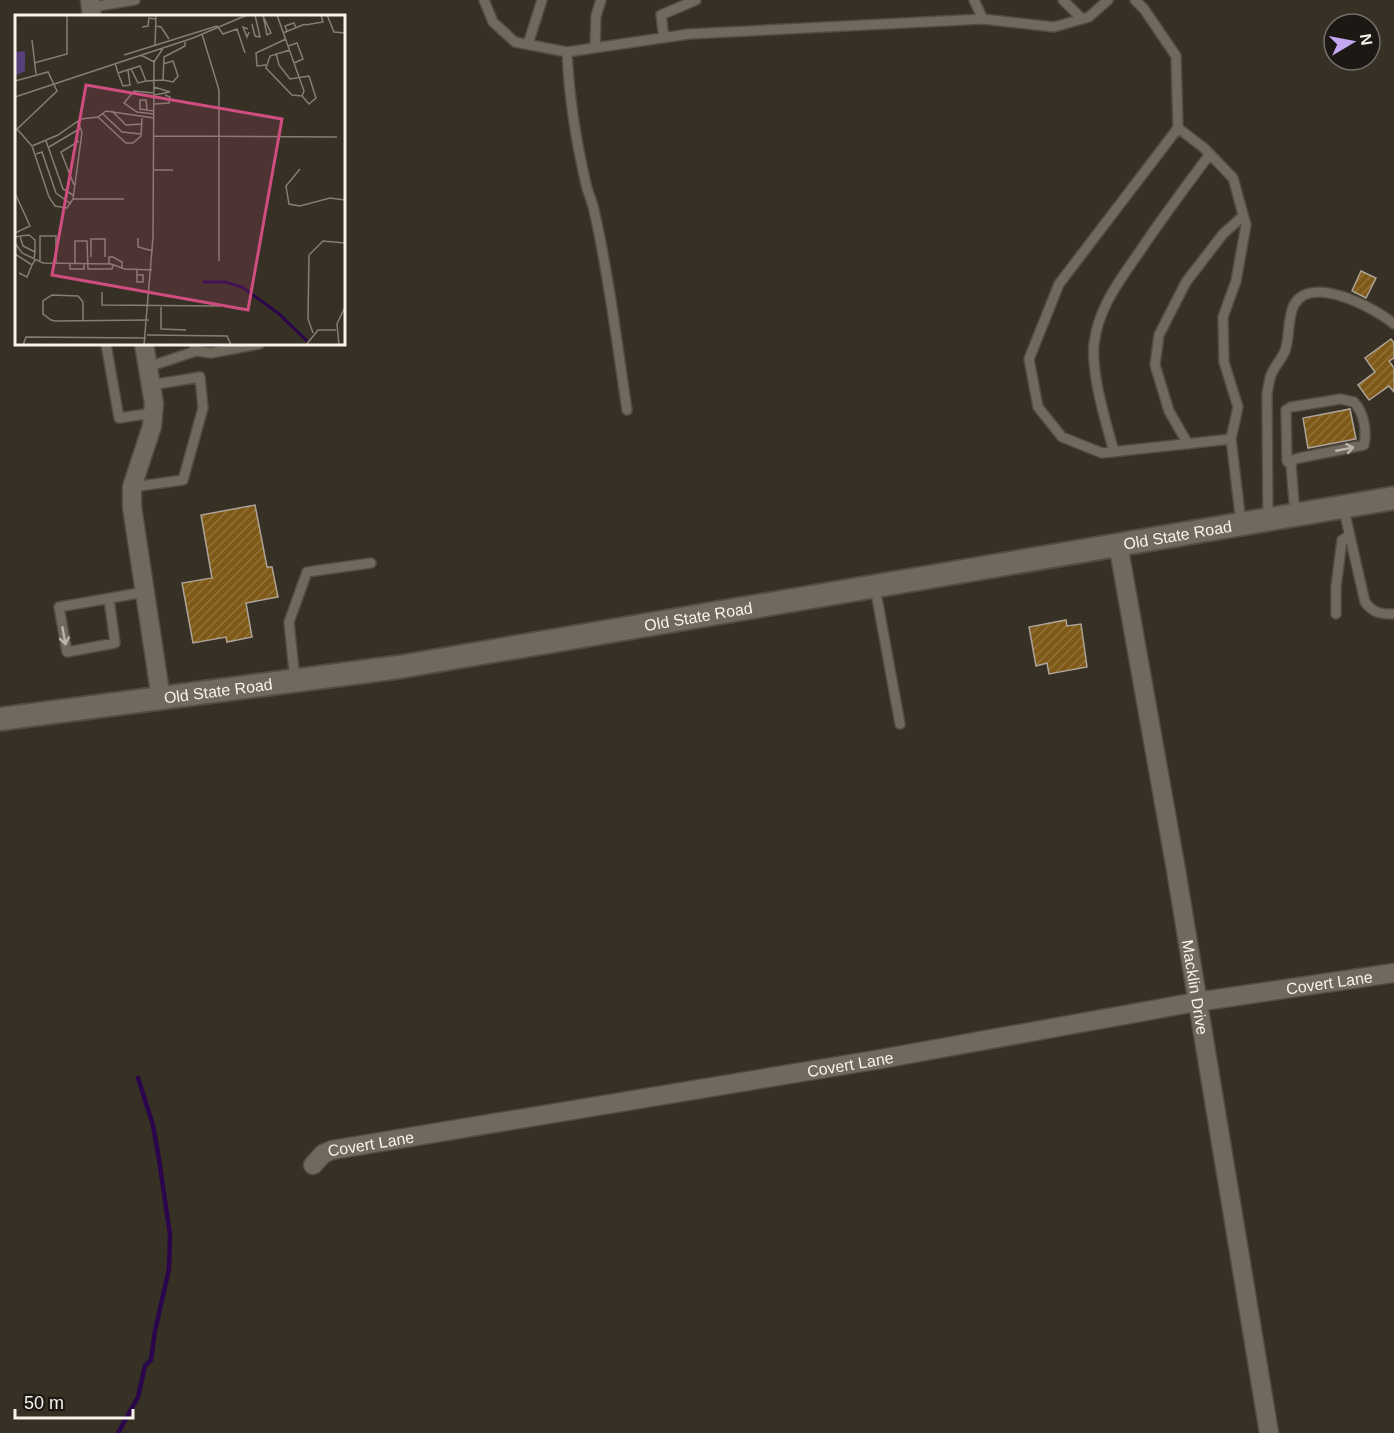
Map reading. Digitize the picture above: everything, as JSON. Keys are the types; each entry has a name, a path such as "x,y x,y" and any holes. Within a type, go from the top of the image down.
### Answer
{"street":[{"path":"144,345 154,404 152,426 132,487 132,507 161,699"},
{"name":"Old State Road","path":"0,719 399,667 1394,498"},
{"name":"Macklin Drive","path":"1118,544 1176,870 1269,1433"},
{"name":"Covert Lane","path":"313,1165 323,1154 332,1150 881,1059 1196,1002 1394,973"}],"lane":[{"path":"91,8 135,0"},
{"path":"484,0 493,22 515,42 567,52 689,34 983,19 1054,27 1089,17 1108,0"},
{"path":"528,44 542,0"},
{"path":"595,48 596,16 601,0"},
{"path":"664,38 661,15 696,0"},
{"path":"974,0 983,19"},
{"path":"1063,0 1082,19"},
{"path":"1135,0 1144,9 1176,56 1178,128 1059,284 1029,359 1038,407 1062,437 1102,453 1231,439"},
{"path":"567,52 568,79 577,136 606,270 627,411"},
{"path":"1178,128 1210,154 1233,178 1246,225 1236,281 1223,317 1224,362 1238,407 1231,439 1241,523"},
{"path":"1114,452 1097,383 1094,345 1102,312 1113,290 1137,254 1210,154"},
{"path":"1188,444 1169,411 1155,364 1159,334 1186,282 1223,234 1244,216"},
{"path":"1268,519 1267,394 1271,375 1285,351 1294,304 1300,298 1312,293 1334,292 1384,316 1394,324"},
{"path":"106,345 118,418 153,413"},
{"path":"149,376 195,347 212,353 254,345"},
{"path":"132,487 183,480 203,408 200,377 149,376"},
{"path":"1291,465 1287,461 1286,410 1291,407 1341,399 1354,402 1362,414 1364,445 1293,460 1291,465 1295,514"},
{"path":"1343,506 1365,602 1378,614 1394,614"},
{"path":"1336,614 1336,587 1342,540 1349,536"},
{"path":"295,681 289,622 307,572 371,563"},
{"path":"875,585 900,724"},
{"path":"109,599 115,643 67,652 59,608 145,592"}],"building":[{"path":"1361,271 1376,278 1366,298 1352,291"},
{"path":"1391,339 1394,343 1394,358 1389,361 1394,368 1394,392 1389,386 1369,400 1358,385 1375,372 1365,358"},
{"path":"1350,409 1356,439 1308,448 1303,418"},
{"path":"255,505 267,567 272,567 278,597 246,603 252,637 227,642 226,637 193,643 182,583 212,578 201,515"},
{"path":"1066,620 1067,626 1081,624 1087,667 1049,674 1047,663 1036,666 1029,627"}],"waterway":[{"path":"118,1433 138,1397 145,1366 151,1360 169,1269 170,1235 159,1159 153,1125 138,1078"}]}
